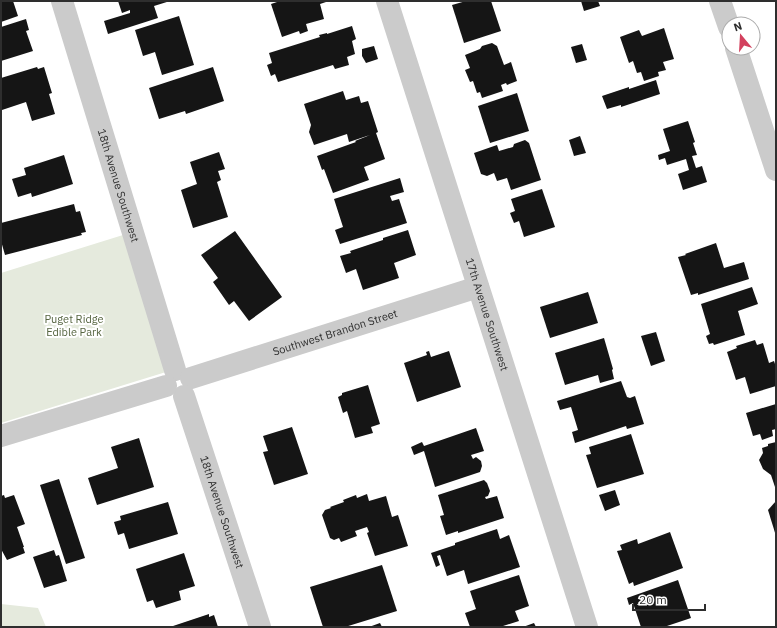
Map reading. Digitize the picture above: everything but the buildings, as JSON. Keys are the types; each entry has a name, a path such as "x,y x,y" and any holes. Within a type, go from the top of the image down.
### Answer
{"street":[{"name":"18th Avenue Southwest","path":"62,1 179,383 260,627"},
{"name":"17th Avenue Southwest","path":"387,1 587,627"},
{"path":"720,1 725,16"},
{"path":"739,56 776,170"},
{"name":"Southwest Brandon Street","path":"1,436 179,383 478,287"}],"green space":[{"name":"Puget Ridge Edible Park","path":"123,235 166,372 1,423 1,273"},
{"path":"1,604 38,608 46,627 1,627"}]}
